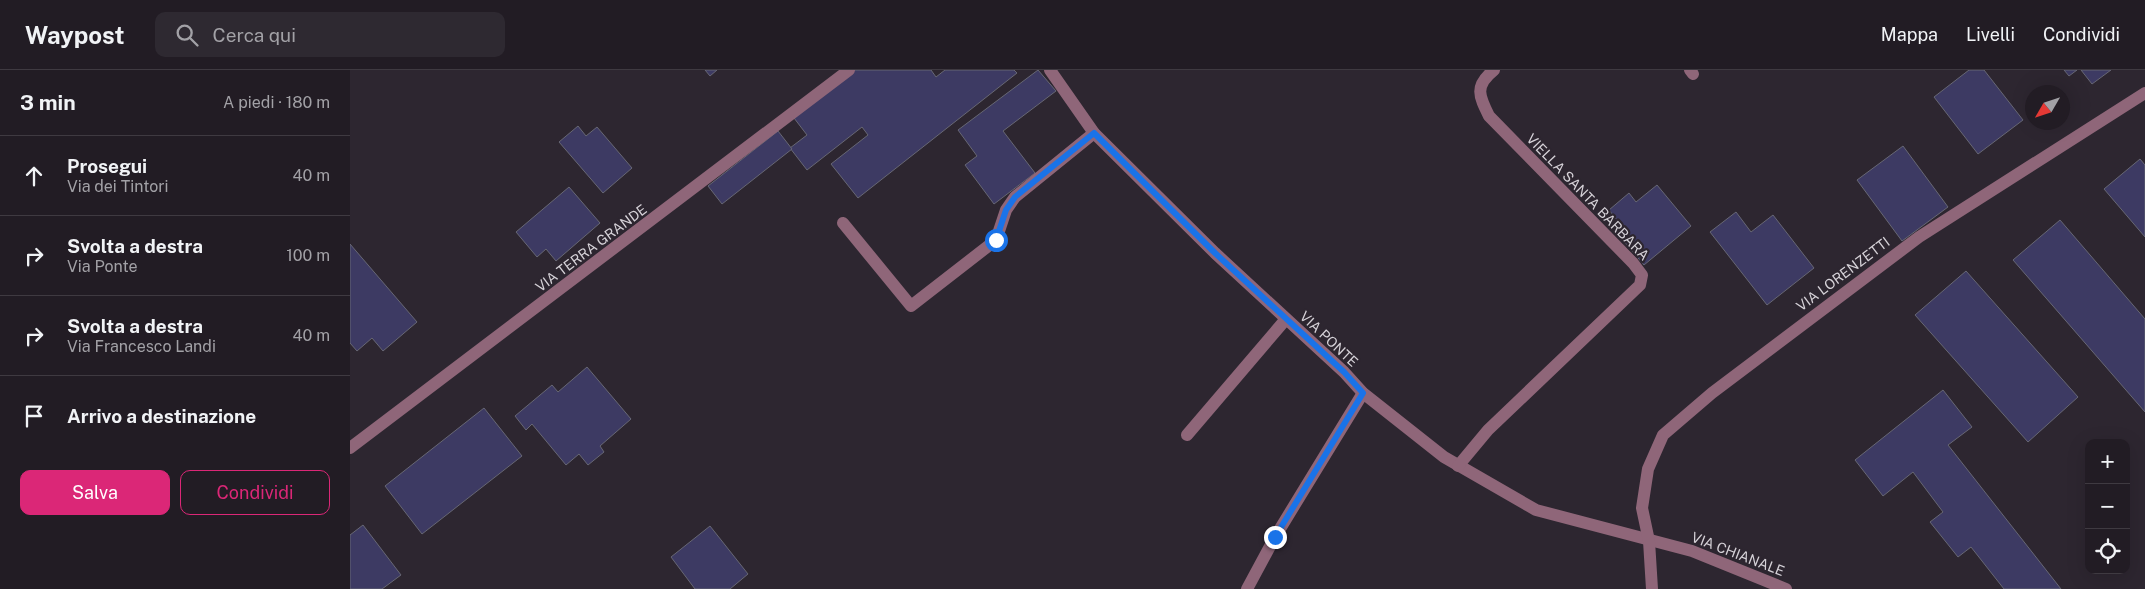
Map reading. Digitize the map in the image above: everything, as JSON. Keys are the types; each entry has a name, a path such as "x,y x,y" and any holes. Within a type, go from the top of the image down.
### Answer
{"street":[{"name":"VIA TERRA GRANDE","path":"350,448 849,70"},
{"name":"VIA PONTE","path":"1050,70 1094,133 1215,253 1363,393 1444,458 1536,510 1649,541"},
{"name":"VIELLA SANTA BARBARA","path":"1458,466 1488,430 1640,285 1642,275 1633,263 1489,116 1480,98 1480,86 1494,70"},
{"name":"VIA LORENZETTI","path":"1652,589 1649,541 1642,508 1648,469 1663,435 1719,387 1919,237 2145,93"},
{"path":"843,223 911,306 996,240 1006,210 1015,197 1094,133"},
{"path":"1187,435 1286,319"},
{"path":"1247,589 1275,537 1363,393"},
{"name":"VIA CHIANALE","path":"1649,541 1692,551 1786,589"}],"building":[{"path":"705,70 717,70 710,76"},
{"path":"854,70 931,70 936,77 945,70 1014,70 1017,73 858,198 831,164 868,135 862,127 807,170 790,148 807,135 794,118"},
{"path":"1038,70 1056,91 1003,131 1035,173 994,204 965,165 977,156 958,130"},
{"path":"1969,70 1984,70 2023,120 1978,154 1934,97"},
{"path":"2064,70 2077,70 2069,76"},
{"path":"2081,70 2111,70 2092,84"},
{"path":"578,126 586,136 597,127 632,168 603,193 559,142"},
{"path":"778,131 792,149 722,204 708,186"},
{"path":"1903,146 1948,207 1902,241 1857,180"},
{"path":"2140,159 2145,165 2145,237 2104,189"},
{"path":"1657,185 1691,226 1644,265 1622,239 1628,234 1609,210 1629,193 1636,202"},
{"path":"569,187 600,223 556,261 546,249 537,257 516,232"},
{"path":"1736,212 1751,232 1773,215 1814,268 1767,305 1710,232"},
{"path":"2060,220 2145,319 2145,412 2013,260"},
{"path":"350,244 417,322 383,351 372,338 357,351 350,343"},
{"path":"1966,271 2078,397 2028,442 1915,315"},
{"path":"587,367 631,419 600,446 604,452 588,465 579,454 566,465 532,424 526,430 515,416 552,385 558,392"},
{"path":"1943,390 1972,427 1948,445 2061,589 2004,589 1971,547 1958,557 1930,522 1943,512 1913,472 1883,496 1855,460"},
{"path":"484,408 522,456 422,534 385,486"},
{"path":"363,525 401,575 382,589 350,589 350,535"},
{"path":"710,526 748,574 730,589 695,589 671,557"}],"route":[{"path":"996,240 1006,210 1015,197 1094,133 1215,253 1344,372 1363,393 1275,537"}]}
